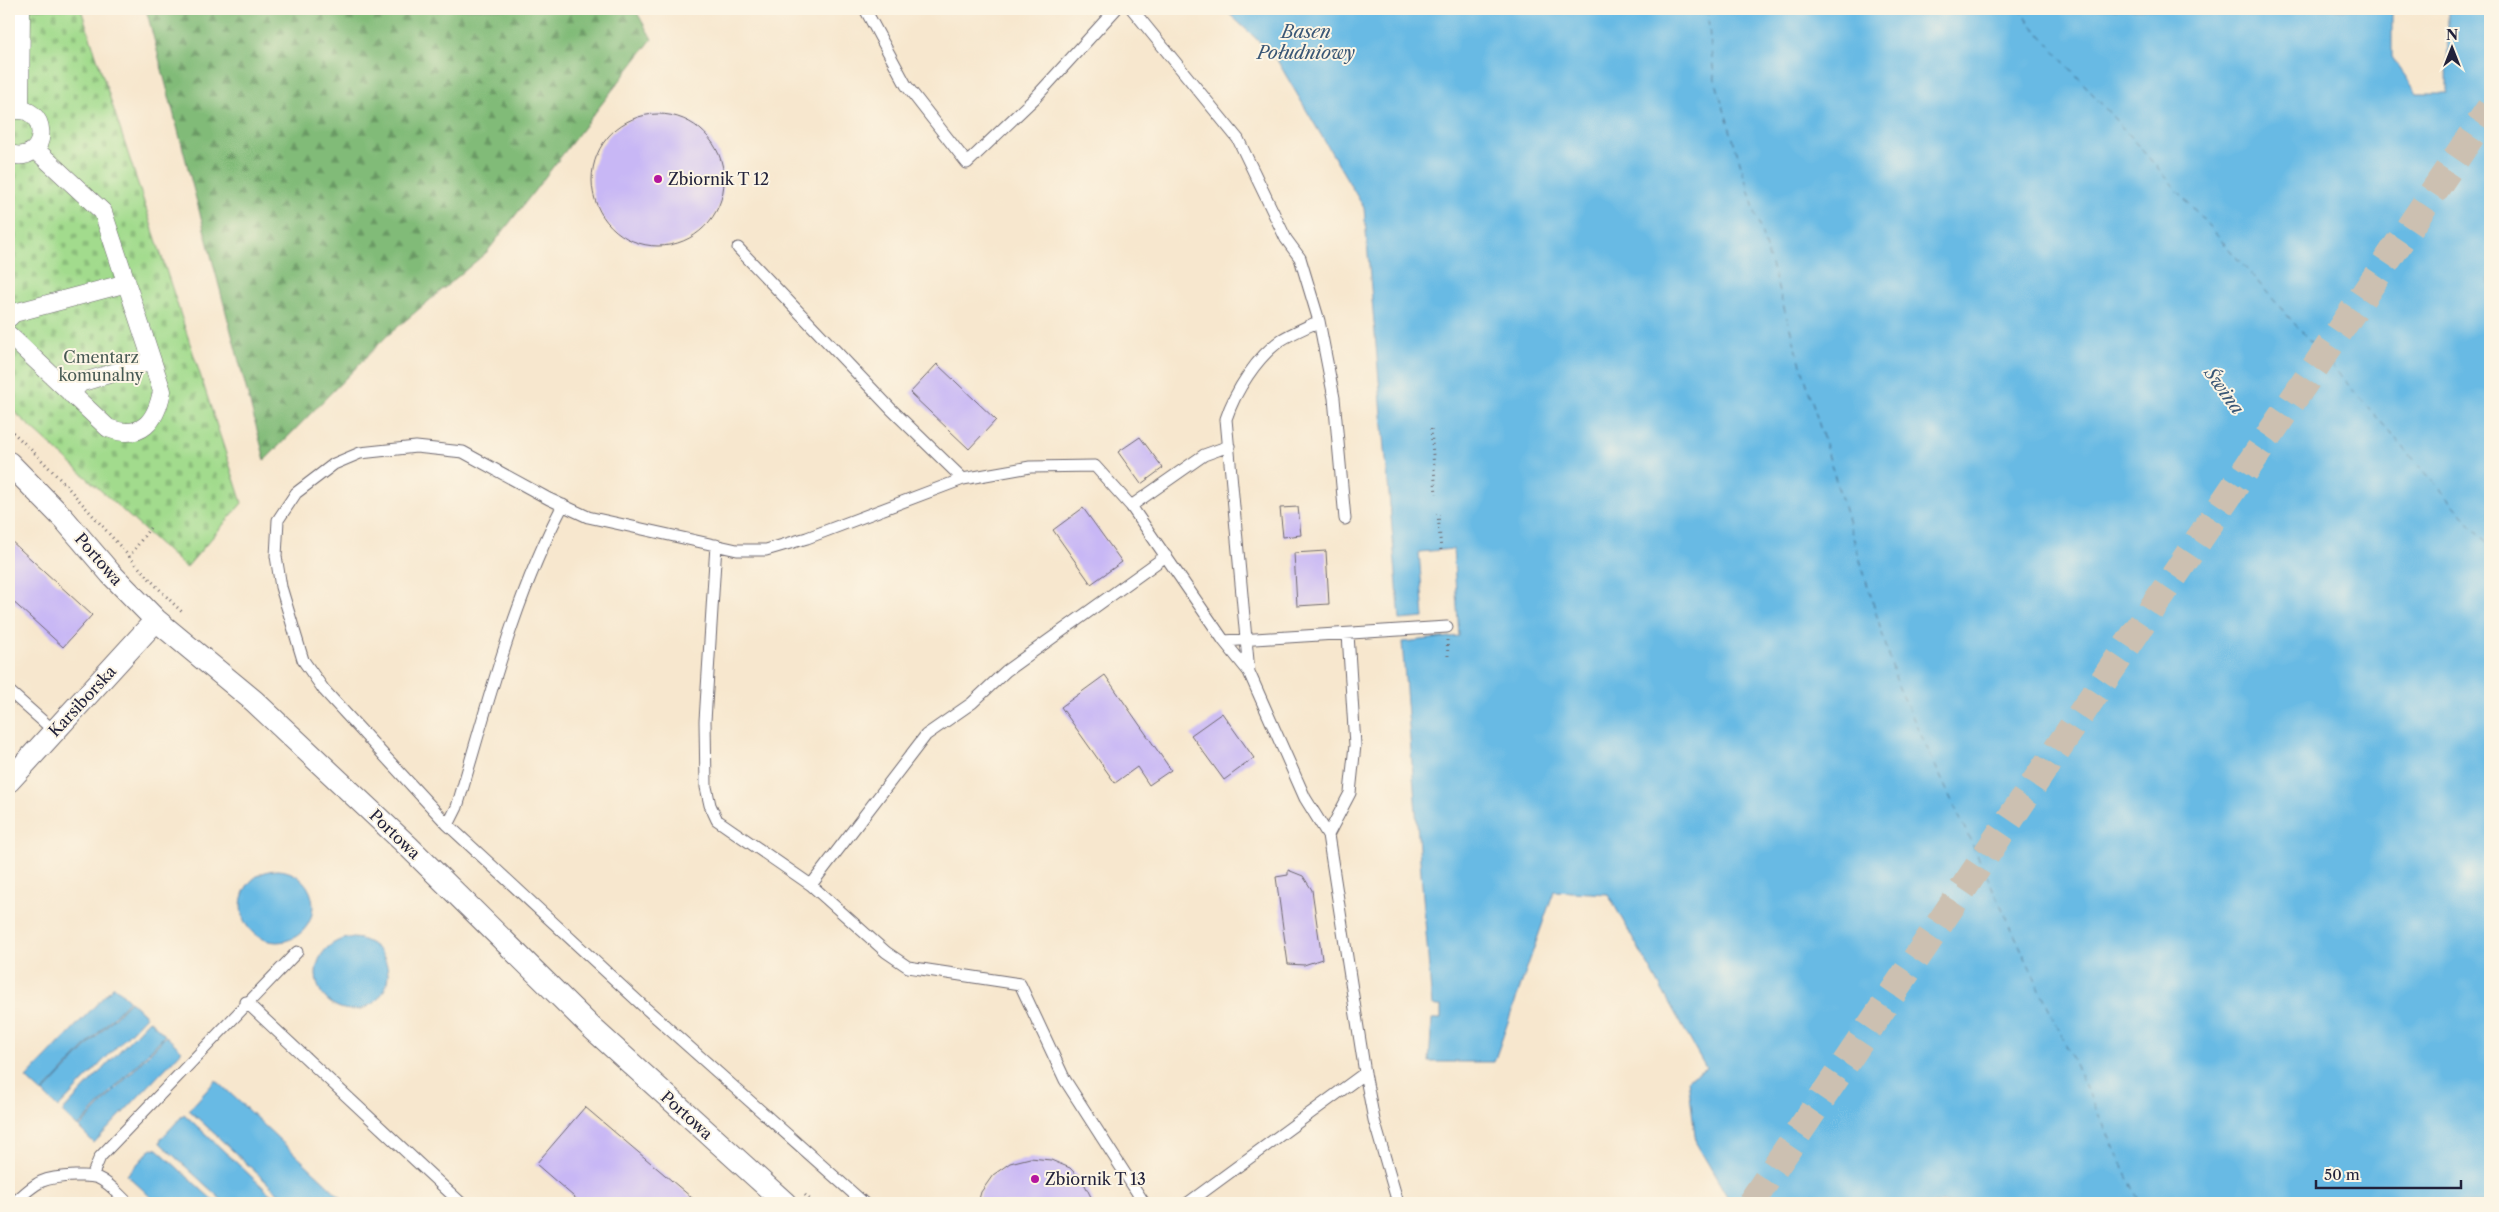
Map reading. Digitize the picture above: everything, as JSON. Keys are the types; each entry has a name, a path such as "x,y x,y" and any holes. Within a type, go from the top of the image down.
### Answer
{"street":[{"path":"9,154 23,155 35,148 41,135 41,128 34,116 14,111 21,9"},
{"path":"9,335 108,428 119,432 130,432 150,423 157,413 162,390 103,212 35,148"},
{"path":"9,318 14,313 127,283"},
{"path":"72,394 80,383 152,361"},
{"name":"Portowa","path":"9,462 64,519 111,574 156,620 254,701 409,847 592,1028 785,1203"},
{"name":"Karsiborska","path":"9,782 156,620"}],"lane":[{"path":"865,9 906,84 967,163 1034,99 1116,9"},
{"path":"1132,9 1238,139 1286,239 1300,258 1319,321 1334,398 1345,519"},
{"path":"738,248 891,409 963,479"},
{"path":"1249,672 1226,419 1231,402 1250,372 1280,341 1319,321"},
{"path":"864,1203 642,1004 448,825 324,690 303,660 281,587 276,556 278,520 296,493 334,464 360,453 416,446 463,452 588,517 737,550 766,550 807,538 963,479 1030,468 1095,466 1131,506 1224,641 1249,672 1305,798 1328,835 1364,1073 1374,1120 1398,1203"},
{"path":"1131,506 1204,455 1229,446"},
{"path":"448,825 457,807 512,621 546,538 563,505"},
{"path":"716,545 705,721 706,787 710,805 717,820 811,886 886,952 908,966 1020,984 1065,1080 1144,1203"},
{"path":"811,886 926,735 972,703 1006,670 1166,556"},
{"path":"1224,641 1348,634 1447,632"},
{"path":"1328,835 1350,793 1354,754 1348,634"},
{"path":"9,691 54,731"},
{"path":"92,1176 100,1157 246,1002 296,952"},
{"path":"246,1002 461,1203"},
{"path":"1188,1203 1364,1073"},
{"path":"14,1203 35,1183 41,1180 54,1177 92,1176 108,1184 128,1203"}],"path":[{"path":"1431,428 1436,494"},
{"path":"9,429 47,465"},
{"path":"1438,514 1441,550"},
{"path":"129,557 152,525"},
{"path":"1447,632 1448,656"}],"green space":[{"name":"Cmentarz komunalny","path":"9,9 81,9 242,503 186,568 9,407"},
{"path":"146,9 635,9 652,39 487,252 387,336 265,460"}],"water":[{"path":"1224,9 2392,9 2392,57 2417,93 2447,93 2448,9 2490,9 2490,1203 1731,1203 1696,1143 1688,1079 1706,1068 1608,894 1554,891 1494,1062 1429,1062 1432,1019 1441,1019 1441,1006 1432,1006 1402,642 1459,636 1453,549 1419,552 1424,618 1400,620 1364,208 1274,55"},
{"path":"277,870 297,876 307,886 313,906 307,926 297,936 277,942 257,936 247,926 241,906 247,886 257,876"},
{"path":"352,938 372,944 382,954 388,974 382,994 372,1004 352,1010 332,1004 322,994 316,974 322,954 332,944"},
{"path":"114,986 129,1000 42,1093 26,1078"},
{"path":"130,1001 146,1016 58,1108 43,1093"},
{"path":"149,1020 165,1035 78,1127 62,1112"},
{"path":"166,1036 182,1051 94,1143 79,1128"},
{"path":"216,1080 347,1203 289,1203 189,1110"},
{"path":"184,1114 280,1203 225,1203 160,1143 161,1139"},
{"path":"152,1148 157,1149 216,1203 157,1203 127,1175"}],"building":[{"name":"Zbiornik T 12","path":"658,114 671,115 683,119 705,133 719,155 723,167 723,193 719,205 705,227 683,241 671,245 658,246 645,245 633,241 611,227 597,205 593,193 592,180 593,167 597,155 611,133 633,119 645,115"},
{"path":"937,364 996,420 969,449 910,393"},
{"path":"1140,437 1163,468 1141,484 1118,452"},
{"path":"1298,507 1301,535 1283,537 1280,508"},
{"path":"1083,508 1122,562 1091,584 1053,530"},
{"path":"9,539 92,615 63,647 9,598"},
{"path":"1326,551 1329,604 1297,606 1294,553"},
{"path":"1105,675 1171,770 1149,785 1137,767 1115,783 1061,707"},
{"path":"1222,713 1254,758 1224,780 1191,735"},
{"path":"1288,870 1303,876 1312,890 1322,959 1304,965 1288,964 1276,877 1288,875"},
{"path":"585,1107 698,1203 581,1203 536,1164"},
{"name":"Zbiornik T 13","path":"1030,1158 1051,1160 1070,1168 1084,1183 1094,1203 978,1203 981,1192 993,1175 1010,1163"}],"ferry route":[{"path":"1707,9 1714,76 1898,686 2140,1203"},
{"path":"2018,9 2490,546"}],"tunnel":[{"path":"1751,1203 2490,108"}],"place":[{"name":"Zbiornik T 12","path":"658,179"},
{"name":"Zbiornik T 13","path":"1035,1179"}],"water label":[{"name":"Basen Południowy","path":"1306,42"},
{"name":"Świna","path":"2224,391"}]}
